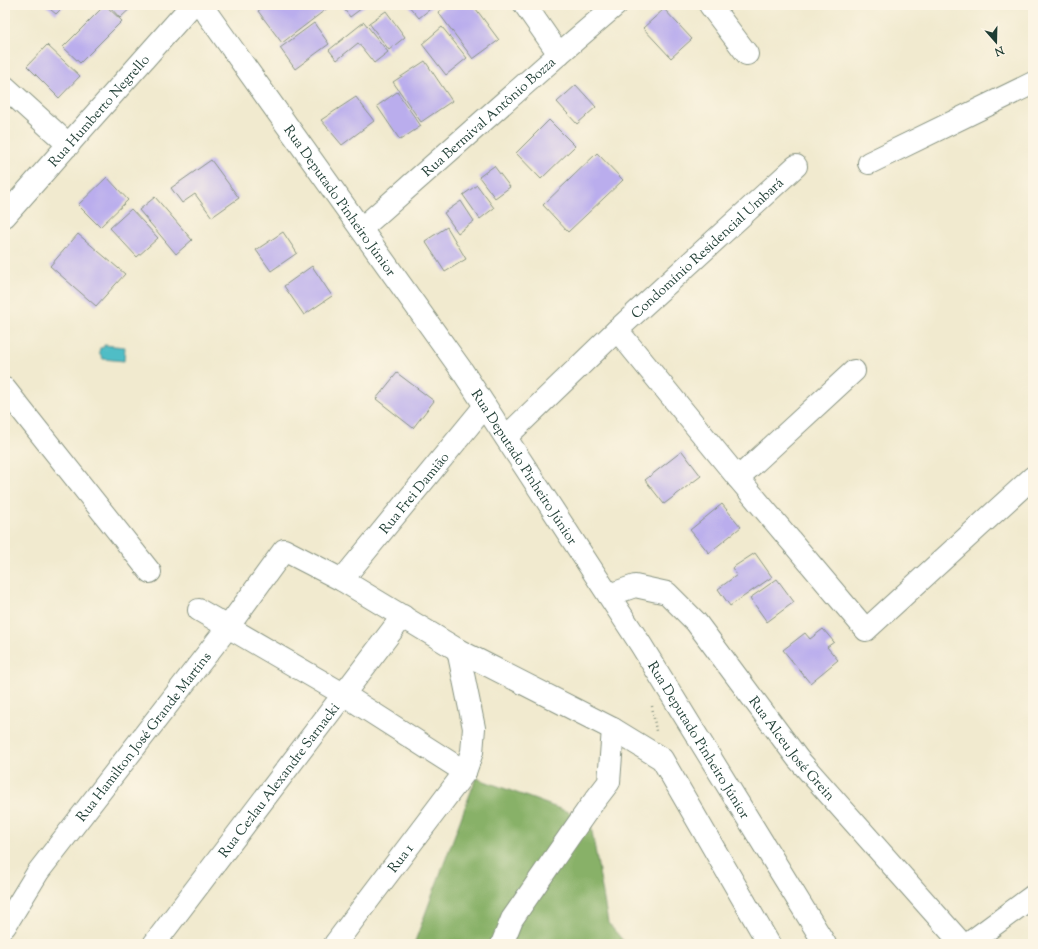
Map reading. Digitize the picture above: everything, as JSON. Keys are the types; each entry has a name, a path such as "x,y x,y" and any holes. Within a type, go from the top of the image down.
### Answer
{"street":[{"name":"Rua Humberto Negrello","path":"5,216 192,5"},
{"name":"Rua Deputado Pinheiro Júnior","path":"202,5 463,372 609,595 825,944"},
{"path":"525,5 559,54"},
{"name":"Rua Bermival Antônio Bozza","path":"361,229 616,5"},
{"path":"710,5 747,54"},
{"path":"869,163 1033,83"},
{"path":"5,87 69,145"},
{"name":"Condomínio Residencial Umbará","path":"506,437 617,330 796,166"},
{"name":"Condomínio Residencial Umbará","path":"617,330 738,478 866,630 1033,477"},
{"path":"738,478 854,371"},
{"path":"5,389 150,572"},
{"name":"Rua Frei Damião","path":"342,580 485,406"},
{"name":"Rua Hamilton José Grande Martins","path":"5,926 38,872 228,627 284,550 342,580"},
{"path":"342,580 458,650 613,729 662,759 769,944"},
{"name":"Rua Alceu José Grein","path":"609,595 635,586 668,593 696,622 798,759 962,944"},
{"path":"199,610 343,694 465,772"},
{"name":"Rua Cezlau Alexandre Sarnacki","path":"154,944 402,616"},
{"name":"Rua 1","path":"335,944 465,772 472,752 474,728 458,650"},
{"path":"502,944 512,919 589,808 609,782 611,776 613,729"},
{"path":"968,944 1033,896"}],"green space":[{"path":"476,778 590,820 608,923 626,944 414,944"}],"water":[{"path":"104,345 125,347 124,361 103,359 99,352 100,348 104,347"}],"building":[{"path":"45,5 65,5 56,14"},
{"path":"105,5 122,21 80,63 63,47"},
{"path":"108,5 134,5 120,18"},
{"path":"266,5 328,5 329,7 282,43 258,11"},
{"path":"341,5 366,5 350,17"},
{"path":"408,5 435,5 419,18"},
{"path":"447,5 473,5 499,40 473,59 438,12"},
{"path":"664,9 692,39 671,58 643,28"},
{"path":"386,11 405,37 389,50 369,23"},
{"path":"364,22 388,52 374,63 358,43 337,60 329,50"},
{"path":"314,23 329,44 295,69 280,48"},
{"path":"442,27 467,58 446,75 422,44"},
{"path":"47,45 80,76 59,98 27,66"},
{"path":"425,61 452,101 421,122 393,82"},
{"path":"576,85 596,107 577,124 557,102"},
{"path":"397,92 421,126 400,140 377,106"},
{"path":"356,97 374,121 342,145 321,120"},
{"path":"549,120 575,146 541,179 516,153"},
{"path":"597,153 623,180 568,232 543,205"},
{"path":"211,160 239,198 212,217 195,194 182,203 171,188"},
{"path":"494,166 510,187 495,198 479,177"},
{"path":"107,177 128,200 100,227 78,205"},
{"path":"477,185 494,208 480,219 463,195"},
{"path":"155,197 192,240 176,254 139,210"},
{"path":"461,201 474,221 458,233 444,213"},
{"path":"131,209 158,238 137,257 110,228"},
{"path":"447,227 466,259 445,272 425,241"},
{"path":"283,232 297,253 271,271 256,250"},
{"path":"78,234 125,274 96,306 50,266"},
{"path":"312,266 332,296 304,315 284,286"},
{"path":"397,373 434,401 413,428 376,399"},
{"path":"682,451 701,476 664,504 645,480"},
{"path":"722,504 741,527 709,553 690,530"},
{"path":"755,553 772,577 730,606 718,589 737,575 732,568"},
{"path":"777,579 794,602 767,622 750,598"},
{"path":"823,629 834,642 827,647 838,660 810,683 783,650 805,633 810,639"}]}
